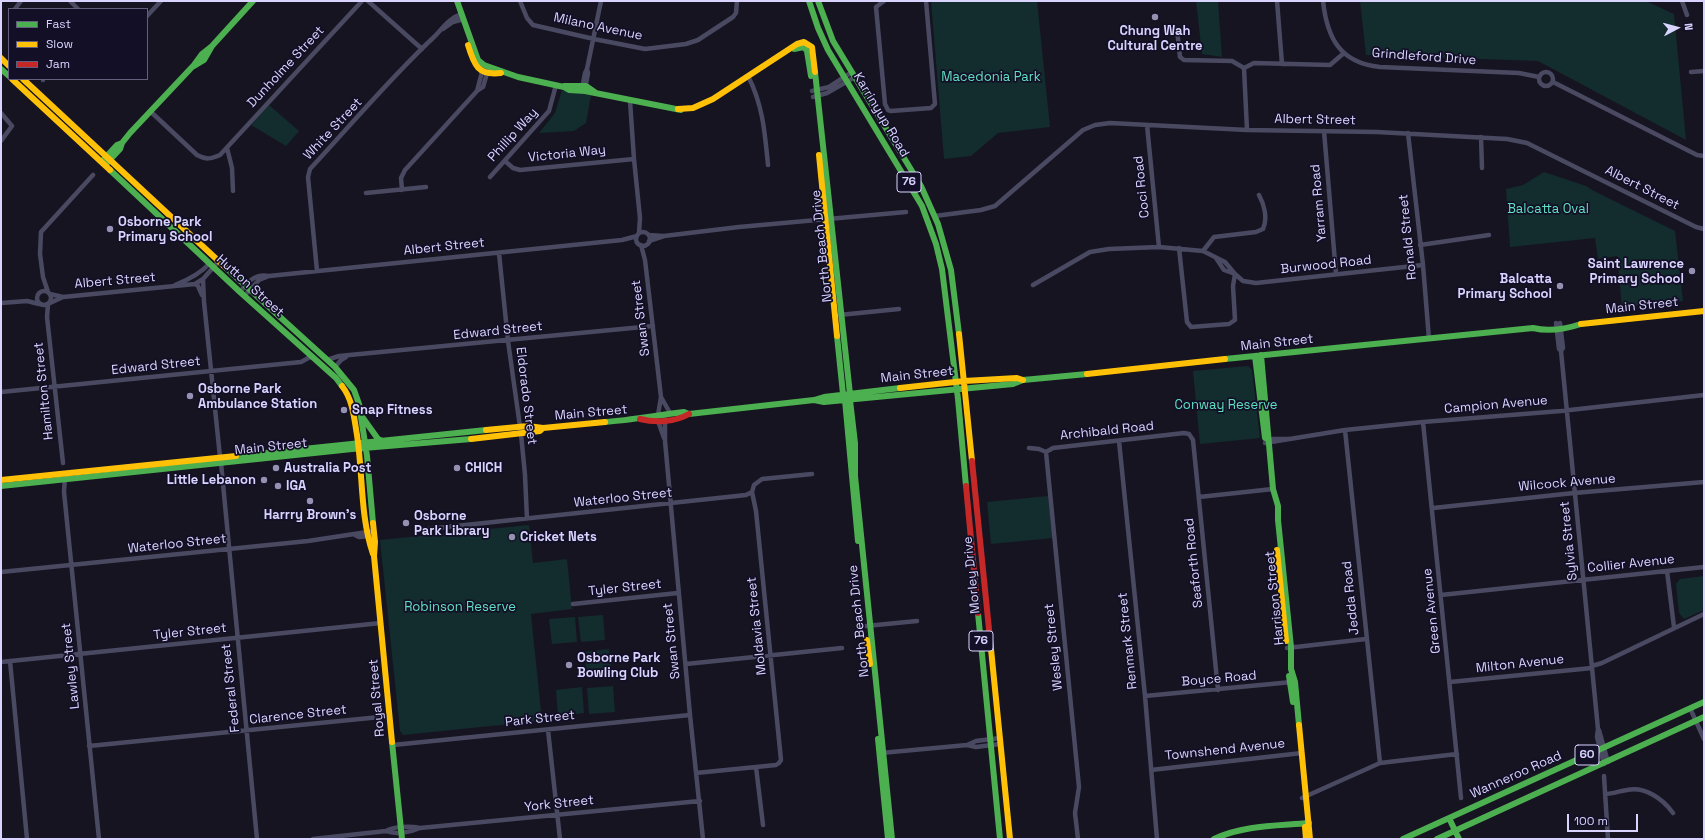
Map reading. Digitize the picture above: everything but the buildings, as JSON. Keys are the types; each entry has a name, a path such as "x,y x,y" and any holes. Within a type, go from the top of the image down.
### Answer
{"main road":[{"path":"102,165 117,145 122,143 150,111 193,67 200,54 212,46 253,1"},
{"path":"454,1 461,17"},
{"path":"457,1 473,62 478,68 556,85 569,90 584,88 596,93 630,101 678,109 693,108 713,99 748,76"},
{"name":"Karrinyup Road","path":"809,1 818,28 828,50 914,192 933,235 946,293 956,382"},
{"name":"Karrinyup Road","path":"818,1 833,41 921,186 935,216 945,245 951,270 964,381"},
{"name":"North Beach Drive","path":"748,76 797,44 804,42 810,45 837,315 847,397 855,443 855,476 888,839"},
{"name":"Hutton Street","path":"13,80 211,266 336,378 346,391 353,409 359,446"},
{"name":"Hutton Street","path":"24,80 247,288 335,367 354,390 361,416 366,446"},
{"name":"Main Street","path":"366,446 383,441 520,427 543,428 640,419 647,416 658,418 667,416 684,418 689,414 814,400 824,402 847,397 964,381 1017,378 1023,380 1533,328 1538,325 1559,325 1576,321 1582,323 1704,311"},
{"name":"Harrison Street","path":"1258,356 1274,508 1280,589 1289,648 1287,662 1293,682 1307,825 1310,839"},
{"name":"Main Street","path":"847,397 956,390 1018,383 1023,380"},
{"name":"Morley Drive","path":"964,381 1010,839"},
{"name":"Morley Drive","path":"956,382 992,742 1000,839"},
{"path":"361,416 378,439 383,441"},
{"name":"Main Street","path":"1,486 63,477 359,446 465,440 521,434 540,431 543,428"},
{"path":"464,432 465,440"},
{"path":"441,435 441,442"},
{"name":"Royal Street","path":"359,446 366,534 374,556"},
{"name":"Royal Street","path":"366,446 374,533 374,556 402,839"},
{"name":"Main Street","path":"1,480 63,477"},
{"name":"Wanneroo Road","path":"1403,839 1704,702"},
{"name":"Wanneroo Road","path":"1439,839 1704,717"},
{"name":"North Beach Drive","path":"881,753 892,839"},
{"path":"1448,818 1454,832 1455,839"},
{"path":"1454,832 1460,839 1463,832 1470,824"},
{"path":"1214,839 1226,833 1307,825"},
{"name":"Harrison Street","path":"1306,839 1307,825"},
{"path":"1222,839 1249,831"}],"street":[{"name":"Dunholme Street","path":"150,111 197,155 204,159 211,159 220,156 362,1"},
{"path":"368,1 422,49"},
{"name":"Milano Avenue","path":"520,1 527,18 533,25 641,48 686,44 698,40 733,16 736,13 737,1"},
{"path":"584,88 585,73 594,39 601,1"},
{"path":"884,1 876,7 886,107 892,112 929,108 933,106 936,101 926,1"},
{"path":"1277,1 1282,64"},
{"name":"Grindleford Drive","path":"1323,1 1327,28 1337,46 1352,59 1371,66 1519,73 1539,77"},
{"path":"1682,1 1687,15"},
{"path":"148,15 159,2"},
{"name":"White Street","path":"317,271 308,177 310,169 422,49 442,29 461,17"},
{"path":"1177,29 1180,57 1184,60 1232,61 1244,68"},
{"path":"1244,68 1254,63 1330,65 1344,53"},
{"path":"1244,68 1247,130"},
{"path":"402,190 401,178 405,170 482,87 486,70"},
{"path":"1547,71 1553,75 1553,82 1549,86 1545,86 1540,83 1539,77 1541,73 1547,71"},
{"path":"1691,72 1704,71"},
{"path":"815,94 827,93 853,74"},
{"path":"748,76 753,86 762,114 768,165"},
{"path":"1553,82 1697,155 1704,156"},
{"name":"Phillip Way","path":"490,177 549,111 556,85"},
{"path":"630,101 640,218 638,235"},
{"path":"1,113 12,126 1,141"},
{"name":"Albert Street","path":"935,216 981,210 999,203 1083,130 1095,125 1108,123 1247,130 1324,130 1408,133 1507,139 1527,143 1696,227 1704,229"},
{"name":"Coci Road","path":"1147,125 1159,247"},
{"name":"Yarram Road","path":"1324,130 1336,274"},
{"name":"Ronald Street","path":"1408,133 1423,265 1429,339"},
{"path":"1481,137 1482,168"},
{"path":"227,148 232,168 233,191"},
{"name":"Victoria Way","path":"505,161 513,168 520,170 634,159"},
{"path":"1,303 27,301 40,305 49,304 51,299 43,277 40,242 43,229 93,175"},
{"path":"366,193 426,188"},
{"path":"1203,251 1214,237 1256,232 1263,229 1265,221 1263,203 1259,195"},
{"path":"640,218 647,234 664,236 739,227 906,212"},
{"name":"Albert Street","path":"242,294 257,276 622,240 647,234"},
{"name":"Swan Street","path":"645,260 648,243 647,234"},
{"name":"Swan Street","path":"638,235 639,244 645,260 661,397 667,416 665,441 678,593 703,839"},
{"path":"648,243 664,236"},
{"path":"1420,245 1489,236"},
{"name":"Albert Street","path":"622,240 639,244 648,243"},
{"name":"Burwood Road","path":"1033,285 1090,252 1109,249 1159,247 1203,251 1216,258 1224,270 1235,274 1243,281 1256,283 1423,265"},
{"path":"1179,248 1187,322 1191,327 1229,324 1235,320 1233,286 1235,274"},
{"name":"Eldorado Street","path":"499,252 508,341 521,434 527,519"},
{"name":"Albert Street","path":"169,287 186,281 202,272 217,260"},
{"name":"Albert Street","path":"49,304 63,297 194,284 203,279 211,266"},
{"path":"40,305 37,299 43,277"},
{"name":"Federal Street","path":"203,279 204,302 257,839"},
{"name":"Federal Street","path":"194,284 201,290 204,302"},
{"path":"27,301 38,293 44,291 49,293"},
{"name":"Albert Street","path":"49,293 63,297"},
{"name":"Hamilton Street","path":"49,304 47,317 63,463"},
{"name":"Hamilton Street","path":"40,305 47,317"},
{"path":"837,315 899,309"},
{"name":"Sylvia Street","path":"1559,325 1563,348 1561,351 1568,410 1574,493 1598,729 1597,737 1606,763"},
{"name":"Edward Street","path":"327,360 339,356 346,357 653,326"},
{"name":"Edward Street","path":"1,392 301,362 312,356"},
{"path":"335,367 346,357"},
{"name":"Campion Avenue","path":"1267,441 1345,430 1568,410 1704,395"},
{"name":"Swan Street","path":"661,397 658,418 665,441"},
{"name":"Green Avenue","path":"1423,422 1433,508 1461,798"},
{"name":"Jedda Road","path":"1345,430 1380,763"},
{"name":"Archibald Road","path":"1029,448 1039,449 1046,452 1053,448 1184,433 1189,434"},
{"name":"Seaforth Road","path":"1189,434 1193,440 1218,690"},
{"name":"Renmark Street","path":"1118,441 1145,696 1157,839"},
{"name":"Wesley Street","path":"1046,452 1079,787 1075,814 1078,839"},
{"path":"752,492 754,485 762,479 812,474"},
{"name":"Lawley Street","path":"63,477 99,839"},
{"name":"Wilcock Avenue","path":"1433,508 1574,493 1704,482"},
{"path":"1199,497 1272,489"},
{"name":"Waterloo Street","path":"428,529 671,504 746,495 752,492"},
{"name":"Moldavia Street","path":"752,492 756,511 781,760 776,765 756,767"},
{"name":"Waterloo Street","path":"1,572 228,550 374,533"},
{"name":"Collier Avenue","path":"1441,595 1704,567"},
{"path":"1667,571 1674,627"},
{"name":"Tyler Street","path":"573,604 678,593"},
{"name":"Milton Avenue","path":"1450,682 1592,667 1704,614"},
{"path":"868,626 917,621"},
{"name":"Tyler Street","path":"1,662 381,623"},
{"path":"1289,648 1366,639"},
{"path":"686,664 771,654 842,648"},
{"path":"10,661 27,839"},
{"name":"Boyce Road","path":"1145,696 1293,682"},
{"path":"1690,708 1704,739"},
{"name":"Park Street","path":"393,745 690,715"},
{"name":"Clarence Street","path":"89,746 390,716"},
{"path":"548,730 560,839"},
{"path":"881,753 968,745 976,747 1000,741"},
{"name":"Townshend Avenue","path":"1151,770 1300,753"},
{"path":"1304,797 1380,763 1457,754"},
{"path":"696,773 756,767 763,825"},
{"path":"1604,776 1608,839"},
{"path":"1605,794 1630,789 1642,790 1661,800 1667,805 1673,814"},
{"name":"York Street","path":"313,839 386,832 390,829 401,830 415,827 420,828 700,801"}],"green space":[{"name":"Macedonia Park","path":"931,1 1037,1 1050,127 998,133 971,156 944,159"},
{"path":"1196,1 1218,1 1222,57 1202,54"},
{"path":"1360,1 1646,1 1674,14 1686,140 1538,61 1366,55"},
{"path":"562,90 591,95 586,123 574,131 539,133 555,113"},
{"path":"269,105 299,131 286,146 251,125"},
{"name":"Balcatta Oval","path":"1544,172 1586,186 1675,231 1683,301 1622,307 1617,256 1598,259 1595,238 1510,247 1506,189 1523,185"},
{"name":"Conway Reserve","path":"1248,366 1252,370 1260,438 1200,444 1193,371"},
{"path":"1048,496 1053,538 991,544 987,502"},
{"name":"Robinson Reserve","path":"529,525 533,563 567,559 572,609 531,614 541,711 540,721 403,735 400,731 380,540"},
{"path":"1704,576 1704,610 1684,619 1679,613 1676,584 1680,579"},
{"path":"603,615 605,640 581,642 578,617"},
{"path":"575,617 577,642 552,644 549,619"},
{"path":"609,649 612,674 587,677 584,652"},
{"path":"613,686 615,712 589,714 587,688"},
{"path":"582,687 584,713 558,716 556,690"}],"traffic: fast":[{"path":"194,66 204,60 212,46 253,1"},
{"path":"457,1 478,60 484,65 518,77 564,87 569,90 585,91 681,110"},
{"path":"809,1 818,28 828,50 922,206 936,244 942,269 958,399 966,486"},
{"path":"818,1 833,41 921,186 938,224 951,270 959,334"},
{"path":"107,163 120,149 122,143 130,133 194,65 202,54 212,46"},
{"path":"794,49 804,47 807,51 811,76"},
{"path":"1,69 8,75"},
{"path":"815,72 850,394"},
{"path":"564,86 586,86 596,93"},
{"path":"104,159 117,145 122,143"},
{"path":"110,170 240,292 336,378 342,386"},
{"path":"225,267 335,367 354,390 359,404 367,456 373,523"},
{"path":"1225,359 1533,328 1545,330 1557,329 1581,324"},
{"path":"837,336 843,394"},
{"path":"1261,355 1273,489 1278,506 1278,520 1291,647 1291,669 1295,682 1299,725"},
{"path":"1255,356 1265,438"},
{"path":"814,400 824,402 1013,384 1023,380 1087,374"},
{"path":"605,422 684,412 689,414 814,400 824,397 900,388"},
{"path":"845,400 858,541"},
{"path":"850,400 855,443 855,476 892,839"},
{"path":"363,418 378,439 383,441"},
{"path":"236,456 486,430"},
{"path":"1,486 352,449 471,439"},
{"path":"978,613 1000,839"},
{"path":"1289,676 1293,702"},
{"path":"1403,839 1704,702"},
{"path":"1437,839 1704,717"},
{"path":"878,739 888,839"},
{"path":"392,742 402,839"},
{"path":"1449,818 1459,839"},
{"path":"1214,839 1237,831 1309,823"}],"traffic: slow":[{"path":"678,109 693,108 713,99 797,44 804,42 812,47 815,72"},
{"path":"468,45 472,58 478,68 487,73 501,73"},
{"path":"1,58 8,65"},
{"path":"13,80 110,170"},
{"path":"24,80 225,267"},
{"path":"819,155 837,336"},
{"path":"1581,324 1704,311"},
{"path":"959,334 972,461"},
{"path":"1087,374 1225,359"},
{"path":"900,388 964,381 1017,378 1023,380"},
{"path":"342,386 349,397 354,416 359,450 366,525 373,554"},
{"path":"471,439 540,431 543,428 605,422"},
{"path":"486,430 528,426 543,428"},
{"path":"1,480 236,456"},
{"path":"373,523 375,542 374,556 392,742"},
{"path":"1277,550 1286,641"},
{"path":"990,639 1010,839"},
{"path":"867,640 870,664"},
{"path":"1299,725 1310,839"},
{"path":"1305,827 1306,839"}],"traffic: jam":[{"path":"640,419 665,421 678,419 689,414"},
{"path":"972,461 990,639"},
{"path":"966,486 978,613"}],"place":[{"name":"Chung Wah Cultural Centre","path":"1155,17"},
{"name":"Osborne Park Primary School","path":"110,229"},
{"name":"Saint Lawrence Primary School","path":"1692,271"},
{"name":"Balcatta Primary School","path":"1560,286"},
{"name":"Osborne Park Ambulance Station","path":"190,396"},
{"name":"Snap Fitness","path":"344,410"},
{"name":"Australia Post","path":"276,468"},
{"name":"CHICH","path":"457,468"},
{"name":"Little Lebanon","path":"264,480"},
{"name":"IGA","path":"278,486"},
{"name":"Harrry Brown's","path":"310,501"},
{"name":"Osborne Park Library","path":"406,523"},
{"name":"Cricket Nets","path":"512,537"},
{"name":"Osborne Park Bowling Club","path":"569,665"}]}
